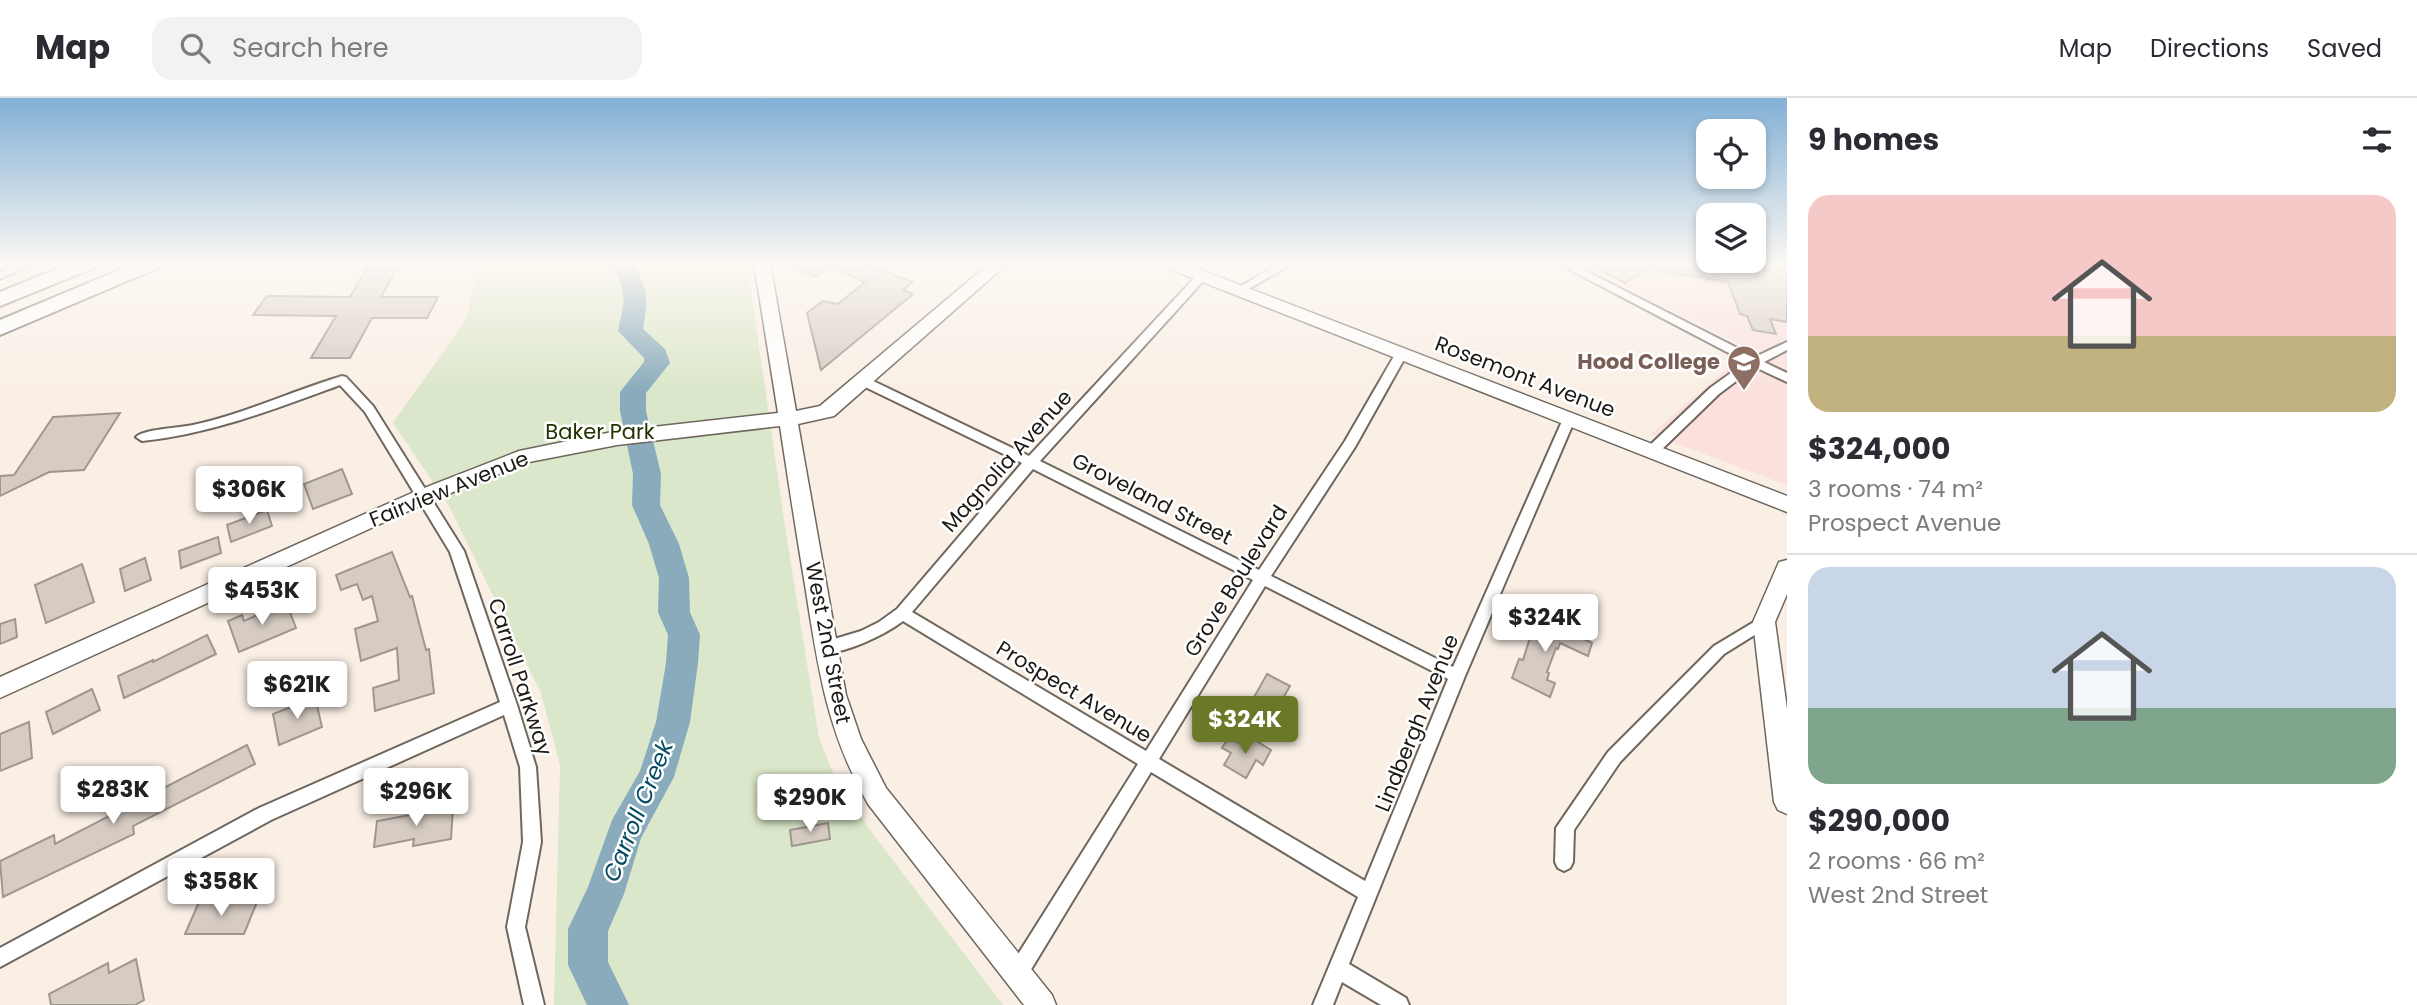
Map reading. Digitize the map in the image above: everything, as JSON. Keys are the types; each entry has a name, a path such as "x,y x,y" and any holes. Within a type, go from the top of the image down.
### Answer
{"highway":[{"path":"0,328 53,305"}],"street":[{"name":"West 2nd Street","path":"769,305 842,726 870,785 899,827 1042,1005"},
{"name":"Fairview Avenue","path":"0,688 421,497 526,456 617,438 828,411 952,305"},
{"name":"Magnolia Avenue","path":"827,647 873,634 886,628 902,613 1031,462 1175,305"},
{"name":"Rosemont Avenue","path":"1277,305 1787,504"},
{"path":"1644,305 1787,378"},
{"path":"1652,451 1693,411 1756,363 1787,346"},
{"name":"Grove Boulevard","path":"1017,974 1262,578 1350,444 1401,354"},
{"name":"Carroll Parkway","path":"142,437 188,433 342,380 369,409 421,497 457,551 527,767 532,842 516,927 534,1005"},
{"name":"Groveland Street","path":"864,382 1031,462 1457,676"},
{"name":"Lindbergh Avenue","path":"1323,1005 1457,676 1569,419"},
{"path":"1787,568 1764,622 1787,803"},
{"name":"Prospect Avenue","path":"902,613 1369,894"},
{"path":"1564,862 1565,828 1614,757 1719,650 1764,622"},
{"path":"0,958 265,814 509,705"},
{"path":"1339,969 1399,1005"}],"shaded area":[{"name":"Hood College","path":"1662,305 1787,305 1787,485 1651,434 1750,349"}],"green space":[{"name":"Baker Park","path":"470,305 753,305 819,738 835,778 870,830 1003,1005 554,1005 560,765 541,693 449,506 393,423 466,320"}],"building":[{"path":"260,305 434,305 427,318 372,318 350,358 311,358 336,316 253,315"},
{"path":"817,305 899,305 821,370 807,313"},
{"path":"1737,305 1787,305 1787,322 1770,319 1776,334 1753,330 1747,316 1740,314"},
{"path":"120,413 84,470 49,472 0,496 0,476 14,475 53,417"},
{"path":"342,469 352,494 313,509 304,484"},
{"path":"267,510 272,526 231,542 227,525"},
{"path":"218,537 221,553 181,568 179,551"},
{"path":"392,552 410,597 412,596 426,650 429,649 434,693 375,711 373,688 399,680 397,648 361,661 355,629 378,621 372,596 363,600 357,584 341,590 336,575"},
{"path":"145,558 151,580 125,591 120,569"},
{"path":"82,564 94,602 46,623 35,585"},
{"path":"286,602 296,628 239,652 228,621 242,615 244,621"},
{"path":"1537,615 1592,643 1588,656 1560,643 1558,649 1556,648 1547,672 1547,680 1555,683 1550,697 1512,678 1519,659 1523,660"},
{"path":"15,619 17,637 0,644 0,624"},
{"path":"207,635 216,654 124,698 118,676"},
{"path":"1267,674 1290,686 1267,727 1244,715"},
{"path":"92,689 100,710 53,734 46,712"},
{"path":"315,697 322,727 279,745 273,714"},
{"path":"29,722 32,758 0,771 0,734"},
{"path":"1229,737 1248,748 1253,739 1271,750 1263,765 1256,760 1246,778 1224,765 1231,753 1222,748"},
{"path":"247,745 255,764 133,826 134,834 3,897 0,861 54,835 55,844"},
{"path":"453,807 451,839 413,846 414,839 374,847 377,821"},
{"path":"828,823 830,839 792,846 790,830"},
{"path":"199,902 257,902 244,934 185,934"},
{"path":"136,959 144,1000 135,1005 51,1005 49,994 108,963 109,973"}],"waterway":[{"name":"Carroll Creek","path":"609,1005 588,965 588,929 605,894 625,832 656,777 673,722 684,635 674,612 674,578 664,544 646,505 647,474 633,411 633,392 657,363 656,355 630,331 635,305"}],"place":[{"name":"Hood College","path":"1744,392"}]}
